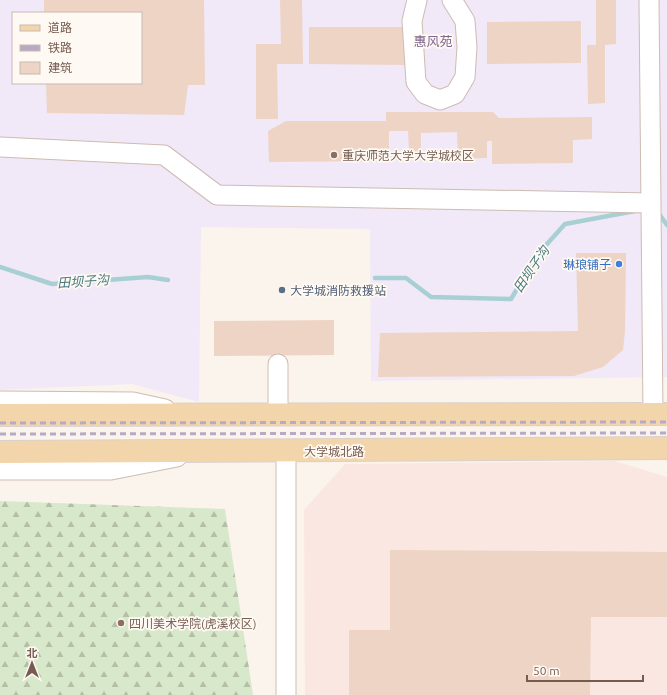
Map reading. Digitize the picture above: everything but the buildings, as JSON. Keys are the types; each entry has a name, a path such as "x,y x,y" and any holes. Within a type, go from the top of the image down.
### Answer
{"main road":[{"path":"0,415 660,414"},
{"name":"大学城北路","path":"0,452 667,448"}],"street":[{"path":"418,0 412,21 416,82 425,94 440,100 455,94 465,77 468,47 465,21 452,0"},
{"path":"649,0 650,203 660,414"},
{"path":"0,147 164,155 217,196 650,203"},
{"path":"278,364 278,414"},
{"path":"0,401 133,402 190,415"},
{"path":"0,470 111,470 205,451"},
{"path":"286,451 286,695"}],"shaded area":[{"name":"重庆师范大学大学城校区","path":"0,0 667,0 667,377 371,381 370,229 201,227 199,402 132,384 0,390"},
{"path":"615,461 667,477 667,695 305,695 304,510 345,464"}],"green space":[{"name":"四川美术学院(虎溪校区)","path":"0,501 225,509 253,695 0,695"}],"waterway":[{"name":"田坝子沟","path":"375,278 406,278 431,297 511,299 538,254 565,224 635,211"},
{"name":"田坝子沟","path":"657,211 667,225"},
{"name":"田坝子沟","path":"0,267 52,284 148,277 168,280"}],"railway":[{"path":"0,423 667,422"},
{"path":"0,434 667,433"}],"place":[{"name":"重庆师范大学大学城校区","path":"334,155"},
{"name":"琳琅铺子","path":"619,264"},
{"name":"大学城消防救援站","path":"282,290"},
{"name":"四川美术学院(虎溪校区)","path":"121,623"}],"district":[{"name":"惠风苑","path":"433,41"}]}
